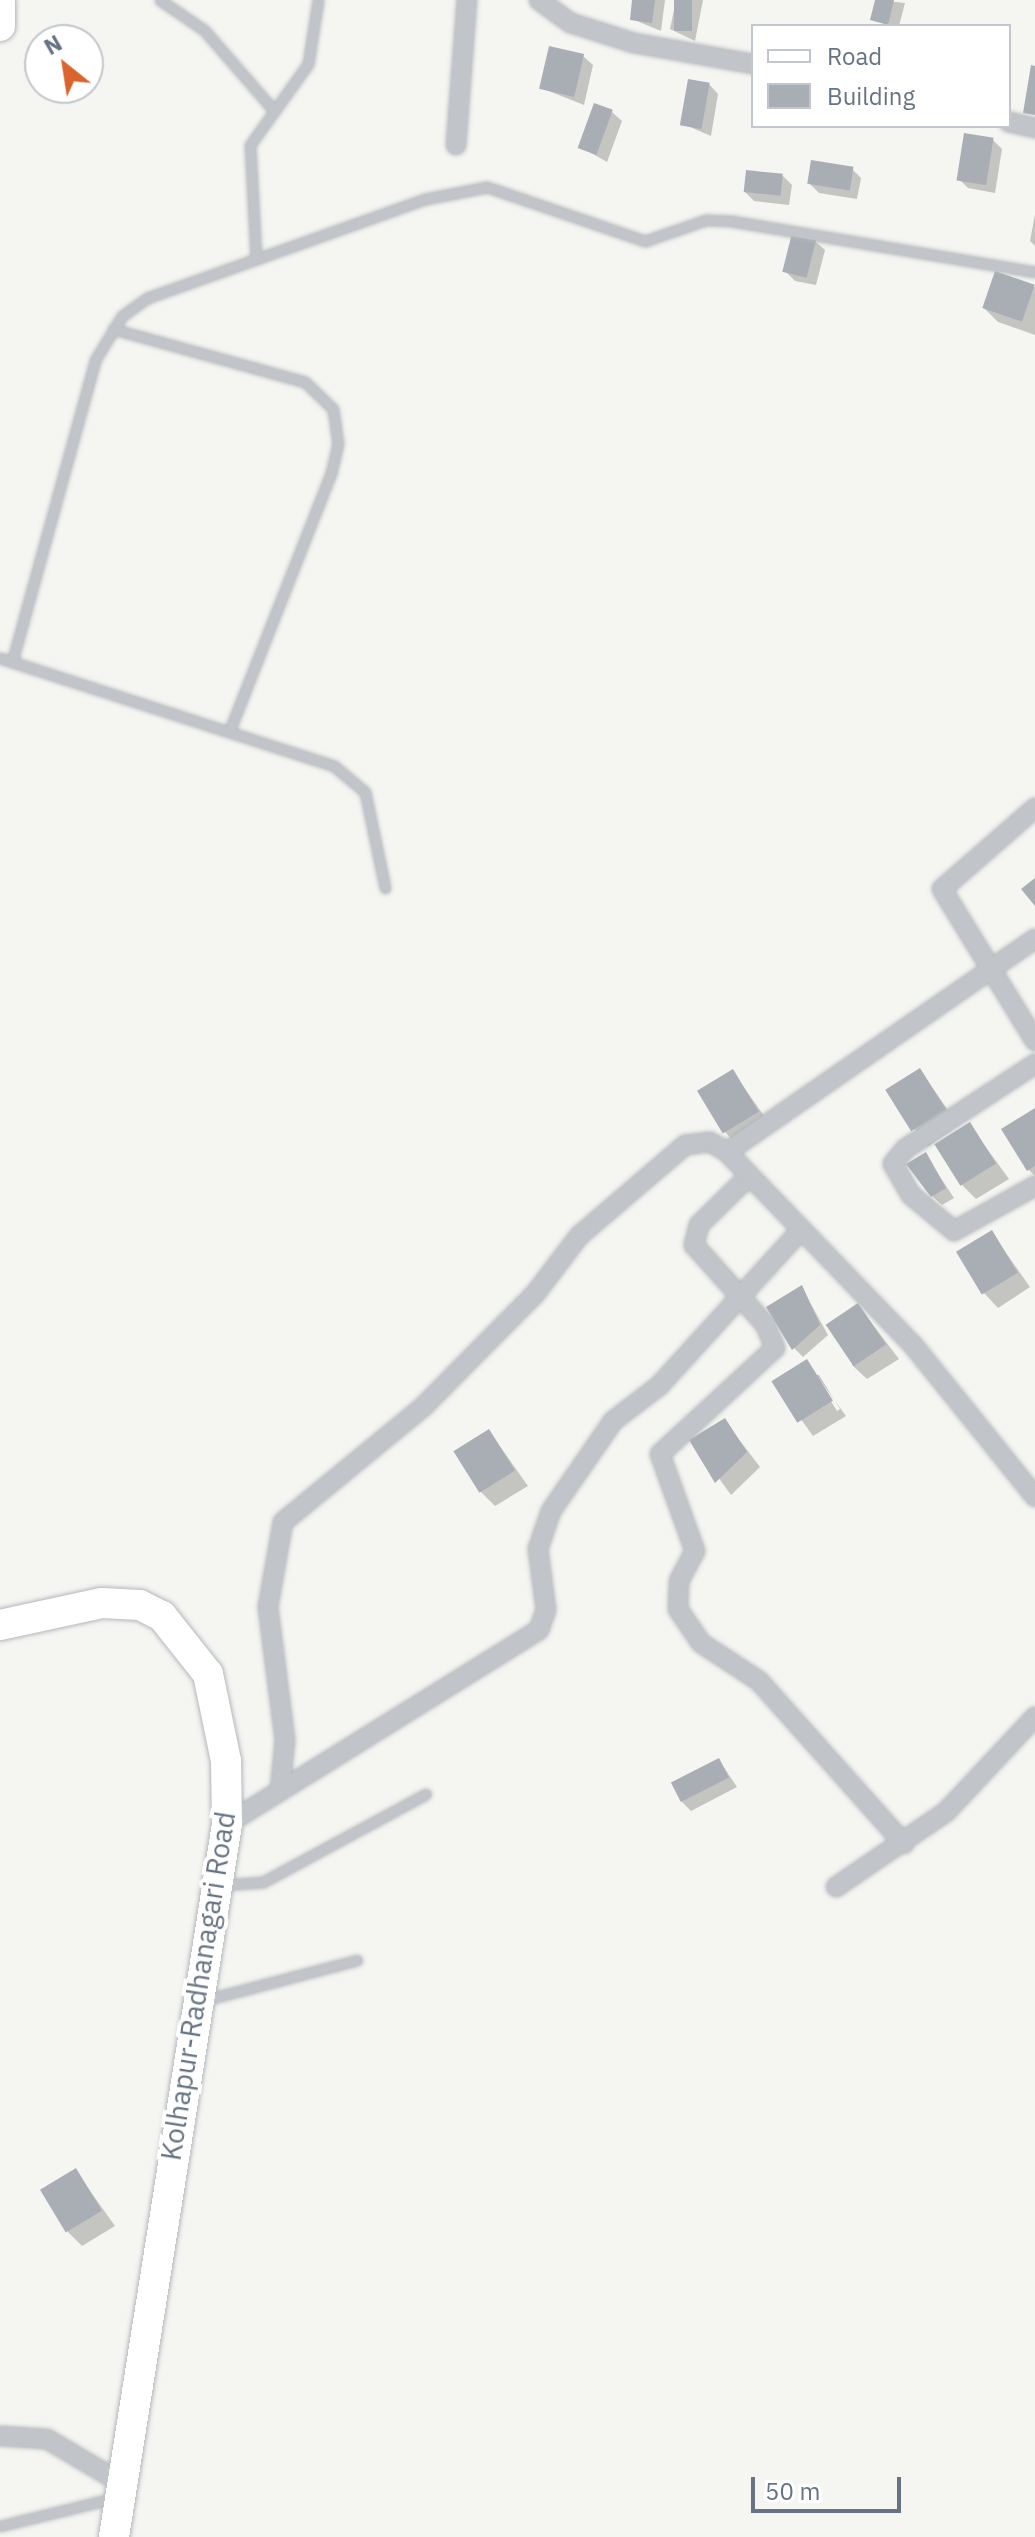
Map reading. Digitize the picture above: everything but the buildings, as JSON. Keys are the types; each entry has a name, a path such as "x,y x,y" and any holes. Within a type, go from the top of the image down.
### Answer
{"main road":[{"path":"0,2 0,26"},
{"name":"Kolhapur-Radhanagari Road","path":"0,1625 102,1603 140,1605 162,1616 208,1674 226,1761 227,1824 194,2003 114,2537"}],"street":[{"path":"456,145 467,0"},
{"path":"539,0 571,23 634,43 751,64"},
{"path":"1011,122 1035,128"},
{"path":"1035,808 942,889 1035,1041"},
{"path":"727,1152 1035,939"},
{"path":"1035,1064 905,1149 893,1164 911,1195 954,1231 1035,1186"},
{"path":"280,1791 285,1740 268,1607 283,1522 423,1407 535,1294 579,1236 673,1154 699,1141 727,1152 913,1345 1035,1497"},
{"path":"749,1176 694,1236 705,1266 765,1324 775,1348 660,1454 695,1551 676,1593 682,1619 701,1643 759,1681 904,1844"},
{"path":"227,1824 539,1630 546,1610 538,1549 551,1511 613,1421 659,1386 736,1297 801,1230"},
{"path":"836,1887 904,1844 946,1812 1035,1717"},
{"path":"0,2436 47,2439 122,2490"}],"lane":[{"path":"160,0 204,30 271,107"},
{"path":"256,259 247,164 271,107 308,64 318,0"},
{"path":"12,662 95,360 113,329 147,298 425,199 487,187 645,241 706,220 731,221 1035,272"},
{"path":"113,329 305,382 333,409 338,443 331,473 230,729"},
{"path":"0,658 310,755 356,781 372,808 385,888"},
{"path":"216,1885 263,1882 426,1794"},
{"path":"194,2003 357,1960"},
{"path":"0,2526 76,2501 122,2490"}]}
